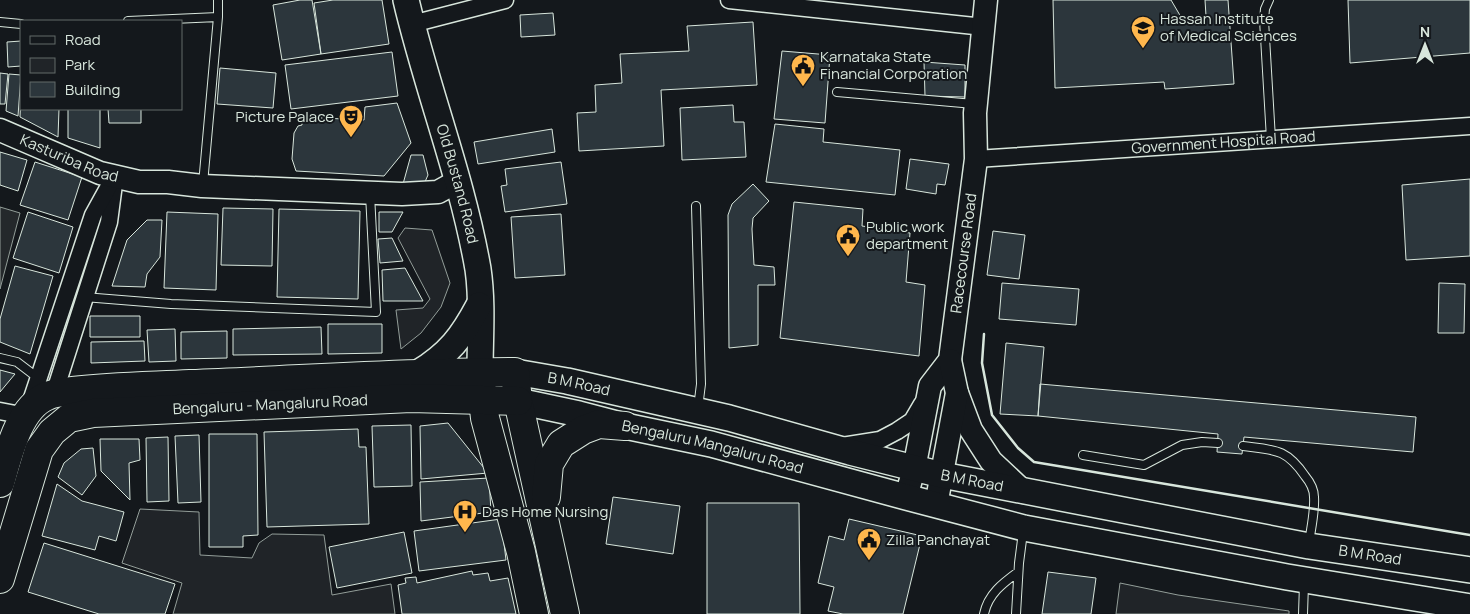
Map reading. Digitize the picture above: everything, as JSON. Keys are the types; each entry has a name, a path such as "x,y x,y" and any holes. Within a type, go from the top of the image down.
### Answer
{"highway":[{"name":"Bengaluru - Mangaluru Road","path":"46,386 138,386 304,380 418,373 480,372"},
{"path":"480,372 482,400 521,552 534,614"},
{"name":"B M Road","path":"480,372 515,372"},
{"path":"515,372 518,401 565,614"},
{"path":"0,483 14,420 47,396 46,386"},
{"name":"Bengaluru - Mangaluru Road","path":"0,578 39,450 52,432 69,418 94,413 411,398 518,401"},
{"path":"14,420 52,432"},
{"path":"546,530 547,475 549,464 561,444 583,430 599,424 625,426"}],"main road":[{"name":"Old Bustand Road","path":"406,0 458,181 478,270 480,372"},
{"path":"418,373 435,362 455,343 464,332 480,302"},
{"name":"B M Road","path":"515,372 567,381 698,411 942,475 1301,544 1470,570"},
{"name":"Bengaluru Mangaluru Road","path":"518,401 711,444 906,497"},
{"name":"B M Road","path":"906,497 1024,528 1296,579 1468,608"},
{"path":"1296,579 1301,544"}],"street":[{"path":"412,24 505,0"},
{"path":"729,0 984,27"},
{"name":"Racecourse Road","path":"950,360 976,159 976,104 986,0"},
{"name":"Government Hospital Road","path":"976,159 1470,126"},
{"name":"Kasturiba Road","path":"0,130 114,177 139,182 402,194 438,192 458,181"},
{"path":"46,386 84,297 109,222 114,177"},
{"path":"46,386 94,215 114,177"},
{"path":"834,448 880,440 912,421 921,408 930,386 950,360"},
{"path":"950,360 957,393 971,430 991,461 1024,492"},
{"path":"906,497 914,469 930,386"},
{"path":"936,504 957,393"}],"lane":[{"path":"202,186 218,0"},
{"path":"1269,0 1265,9 1264,20 1271,139"},
{"path":"150,20 218,17"},
{"path":"0,22 20,24"},
{"path":"837,92 976,104"},
{"path":"84,297 171,304 376,312 370,194"},
{"path":"696,206 702,384 698,411"},
{"path":"0,358 17,362 46,386"},
{"path":"1083,455 1144,465 1182,445 1202,442 1218,443"},
{"path":"1243,446 1284,453 1292,459 1308,480 1314,496 1301,544"},
{"path":"1016,614 1018,572 1024,528"},
{"path":"984,614 986,604 993,593 1018,572"},
{"path":"1296,579 1303,614"}],"green space":[{"path":"96,223 102,224 56,359 52,358"},
{"path":"405,228 432,230 450,283 441,307 421,333 401,349 396,310 423,308 430,299 398,238"},
{"path":"140,509 199,512 200,555 252,558 259,543 272,534 324,535 332,595 391,584 395,614 173,614 182,583 122,563"},
{"path":"1120,583 1178,595 1289,611 1289,614 1116,614"}],"shaded area":[{"path":"0,207 20,213 0,289"}],"building":[{"path":"300,0 312,0 321,54 282,60 273,5"},
{"path":"333,0 382,0 389,44 321,54 314,3"},
{"name":"Hassan Institute of Medical Sciences","path":"1053,0 1171,0 1181,17 1206,16 1205,0 1228,0 1234,84 1165,89 1164,82 1055,88"},
{"path":"1348,0 1470,0 1470,53 1350,63"},
{"path":"553,13 555,35 521,37 520,15"},
{"path":"753,22 757,85 661,90 664,146 579,151 577,113 596,112 595,85 622,83 620,54 689,51 687,26"},
{"path":"20,41 20,66 8,67 7,42"},
{"name":"Karnataka State Financial Corporation","path":"782,51 830,55 825,123 774,119"},
{"path":"392,52 398,96 291,109 285,65"},
{"path":"924,62 965,65 965,97 925,96"},
{"path":"220,68 276,73 273,108 217,104"},
{"path":"0,73 8,74 5,104 0,104"},
{"path":"9,74 20,75 18,116 6,111"},
{"name":"Picture Palace","path":"397,103 411,143 384,176 296,171 292,159 294,133 298,126 302,125 302,117 364,120 365,107"},
{"path":"733,105 734,122 744,122 746,157 682,160 680,108"},
{"path":"20,110 59,110 58,137 20,117"},
{"path":"68,110 100,110 100,148 68,138"},
{"path":"108,110 141,110 141,123 109,123"},
{"path":"775,124 824,129 823,142 900,150 895,195 766,182"},
{"path":"552,129 555,152 478,164 474,142"},
{"path":"0,152 27,160 18,191 0,185"},
{"path":"411,155 423,155 428,175 424,184 403,184"},
{"path":"910,159 949,164 945,185 937,184 936,194 906,189"},
{"path":"35,162 82,177 68,220 20,205"},
{"path":"561,162 567,204 505,212 501,186 507,185 505,169"},
{"path":"1470,179 1470,256 1406,260 1402,185"},
{"path":"753,184 769,201 753,218 754,265 774,267 775,285 758,285 758,345 729,348 728,215 732,204"},
{"name":"Public work department","path":"794,202 863,209 862,226 910,233 906,282 925,285 919,356 780,338"},
{"path":"223,208 273,209 272,266 221,265"},
{"path":"279,209 360,211 358,299 277,297"},
{"path":"28,212 73,227 59,273 13,258"},
{"path":"167,212 218,214 216,290 164,288"},
{"path":"379,212 403,212 392,232 379,232"},
{"path":"561,214 565,275 515,278 511,217"},
{"path":"147,220 162,220 160,257 147,274 145,287 112,286 127,240"},
{"path":"993,231 1025,235 1019,279 987,275"},
{"path":"392,238 403,261 380,263 378,239"},
{"path":"15,266 53,276 30,354 0,342 0,319"},
{"path":"405,268 423,301 383,301 382,270"},
{"path":"1002,283 1079,289 1076,325 999,319"},
{"path":"1439,283 1465,284 1464,333 1438,333"},
{"path":"90,316 140,316 140,337 90,337"},
{"path":"328,324 382,324 382,353 328,354"},
{"path":"321,327 322,354 233,355 233,329"},
{"path":"175,329 176,361 149,362 147,330"},
{"path":"227,331 227,358 181,359 181,332"},
{"path":"144,341 145,361 91,363 91,342"},
{"path":"1006,343 1044,347 1038,416 1000,414"},
{"path":"0,370 15,374 0,392"},
{"path":"1040,384 1416,417 1413,452 1244,437 1242,454 1217,452 1218,434 1038,416"},
{"path":"448,423 488,473 421,479 420,426"},
{"path":"411,425 412,486 374,487 372,426"},
{"path":"358,429 359,447 366,447 369,524 267,527 264,432"},
{"path":"209,434 257,434 258,535 243,536 243,547 209,547"},
{"path":"199,435 201,502 178,503 175,436"},
{"path":"168,437 169,501 147,502 146,438"},
{"path":"100,439 139,439 140,460 129,463 130,500 101,471"},
{"path":"93,448 96,476 82,495 58,477 64,463 81,449"},
{"path":"489,478 491,512 421,521 420,482"},
{"path":"57,484 82,501 124,512 116,541 99,536 95,550 42,536"},
{"path":"613,497 680,506 673,554 606,544"},
{"path":"707,503 799,503 800,614 707,614"},
{"path":"501,519 506,560 419,571 414,531"},
{"name":"Zilla Panchayat","path":"849,519 922,536 903,614 843,614 828,611 834,587 818,583 829,536 844,540"},
{"path":"404,532 412,573 337,588 329,547"},
{"path":"44,543 175,584 165,614 99,614 28,592"},
{"path":"472,571 473,575 488,573 490,581 508,578 516,614 402,614 398,585 406,583 405,578 416,577 417,583"},
{"path":"1048,572 1096,578 1091,614 1042,614"}],"wall":[{"path":"984,334 982,363 992,415 1018,448 1034,462 1470,535"}],"place":[{"name":"Hassan Institute of Medical Sciences","path":"1143,49"},
{"name":"Karnataka State Financial Corporation","path":"803,87"},
{"name":"Picture Palace","path":"351,138"},
{"name":"Public work department","path":"848,257"},
{"name":"Das Home Nursing","path":"465,533"},
{"name":"Zilla Panchayat","path":"869,561"}]}
